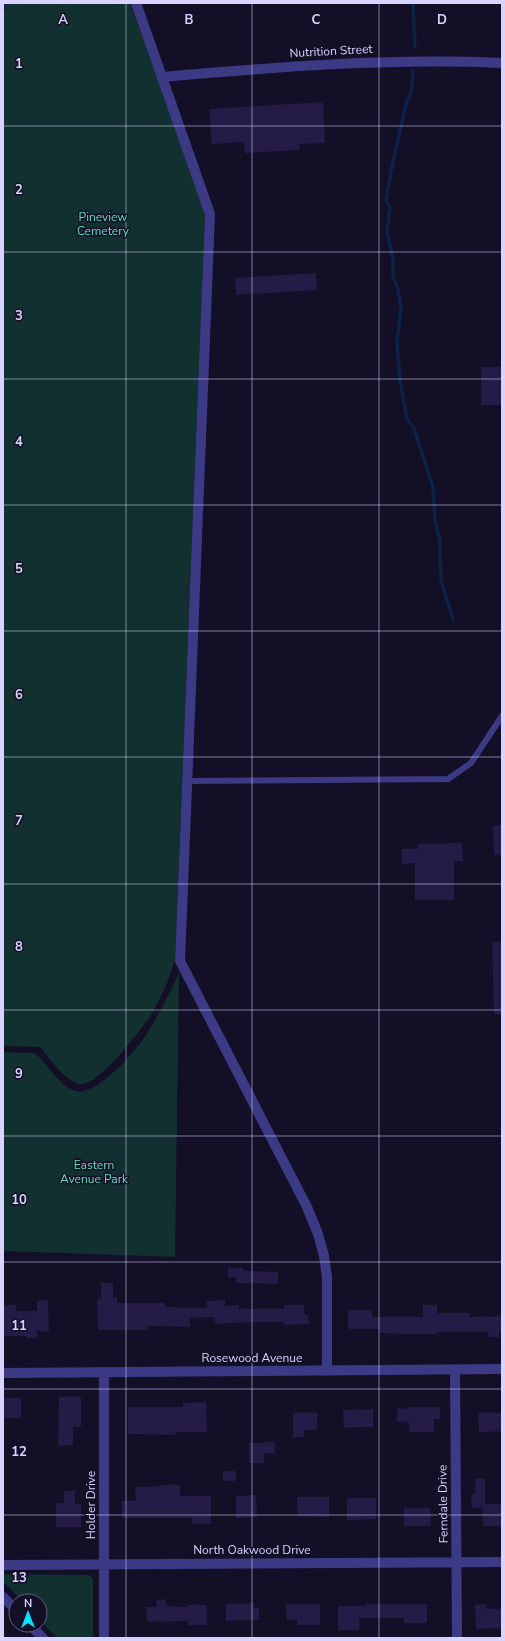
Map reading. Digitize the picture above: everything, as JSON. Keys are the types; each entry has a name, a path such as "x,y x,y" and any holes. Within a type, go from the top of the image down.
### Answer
{"street":[{"path":"136,3 210,214 180,961 307,1207 318,1234 324,1256 327,1277 327,1371"},
{"name":"Nutrition Street","path":"162,77 333,63 502,63"},
{"name":"Rosewood Avenue","path":"3,1373 502,1369"},
{"name":"Ferndale Drive","path":"455,1370 457,1638"},
{"name":"Holder Drive","path":"104,1372 104,1638"},
{"name":"North Oakwood Drive","path":"3,1565 502,1562"}],"lane":[{"path":"187,781 448,779 471,763 502,716"}],"green space":[{"name":"Pineview Cemetery","path":"3,3 130,3 204,205 205,217 175,959 168,980 158,1002 138,1033 108,1067 97,1077 88,1083 80,1084 74,1082 63,1074 41,1047 3,1046"},
{"name":"Eastern Avenue Park","path":"179,973 175,1257 3,1251 3,1052 36,1054 59,1080 70,1089 85,1091 94,1087 115,1071 141,1042 160,1012"},
{"path":"3,1574 89,1575 93,1579 93,1638 57,1638 48,1628 48,1593 14,1593 3,1581"}],"building":[{"path":"323,102 325,143 299,144 300,150 245,153 244,142 212,144 209,109"},
{"path":"316,273 317,290 236,295 235,278"},
{"path":"481,367 502,367 502,405 481,405"},
{"path":"502,825 502,855 494,855 493,826"},
{"path":"462,843 463,861 454,861 454,900 415,900 415,863 402,864 402,849 418,849 418,844"},
{"path":"492,942 502,942 502,1014 494,1014"},
{"path":"228,1268 243,1268 243,1271 278,1272 278,1284 236,1283 236,1277 228,1278"},
{"path":"101,1283 113,1283 113,1298 117,1298 117,1303 165,1303 165,1307 207,1308 206,1301 225,1300 225,1306 239,1305 239,1309 284,1309 284,1305 304,1305 305,1315 308,1315 309,1324 284,1325 284,1322 251,1322 215,1324 214,1317 190,1318 190,1327 147,1326 147,1330 98,1330 97,1299 101,1298"},
{"path":"48,1300 49,1331 37,1331 37,1338 26,1338 26,1336 3,1336 3,1305 16,1305 16,1311 37,1311 37,1301"},
{"path":"423,1305 437,1305 437,1313 470,1313 470,1317 502,1316 502,1332 499,1332 499,1337 489,1337 488,1332 437,1332 437,1334 407,1334 379,1333 379,1329 348,1329 348,1310 372,1310 372,1317 423,1317"},
{"path":"59,1397 81,1397 81,1427 73,1427 73,1445 58,1446"},
{"path":"3,1398 21,1398 21,1418 3,1418"},
{"path":"206,1402 207,1432 176,1432 176,1435 128,1434 128,1407 183,1407 183,1403"},
{"path":"409,1407 440,1407 440,1419 434,1419 434,1432 409,1432 409,1422 396,1421 398,1408 409,1409"},
{"path":"373,1409 373,1427 344,1428 343,1410"},
{"path":"293,1413 317,1413 317,1430 304,1430 304,1437 293,1437"},
{"path":"478,1413 501,1413 502,1431 479,1432"},
{"path":"275,1442 275,1454 264,1453 264,1463 249,1463 249,1443"},
{"path":"223,1471 236,1471 236,1481 223,1481"},
{"path":"476,1478 485,1479 485,1504 501,1504 502,1526 483,1526 482,1507 472,1508 471,1495 475,1494"},
{"path":"180,1485 180,1496 211,1496 211,1524 192,1524 192,1518 122,1518 122,1501 136,1501 135,1487"},
{"path":"64,1491 75,1491 75,1504 81,1504 81,1527 56,1527 56,1503 64,1503"},
{"path":"256,1495 257,1517 236,1518 236,1496"},
{"path":"297,1497 329,1497 329,1517 297,1516"},
{"path":"347,1498 376,1498 376,1519 347,1520"},
{"path":"404,1508 430,1508 431,1526 404,1526"},
{"path":"165,1599 167,1606 187,1607 187,1605 207,1605 207,1625 188,1625 187,1621 147,1622 146,1607 156,1607 157,1600"},
{"path":"254,1603 254,1608 259,1608 259,1620 226,1621 226,1604"},
{"path":"286,1604 320,1604 320,1625 297,1625 297,1620 287,1620"},
{"path":"366,1604 427,1604 427,1623 404,1623 404,1618 359,1618 359,1630 338,1630 338,1606 366,1606"},
{"path":"486,1604 486,1609 502,1609 502,1628 476,1629 475,1605"}],"waterway":[{"path":"3,10 6,3"},
{"path":"413,3 415,47"},
{"path":"413,71 412,88 406,104 386,200 390,207 387,232 393,258 393,277 398,289 401,308 397,343 400,380 407,419 414,428 433,487 435,521 440,541 441,581 453,619"}]}
